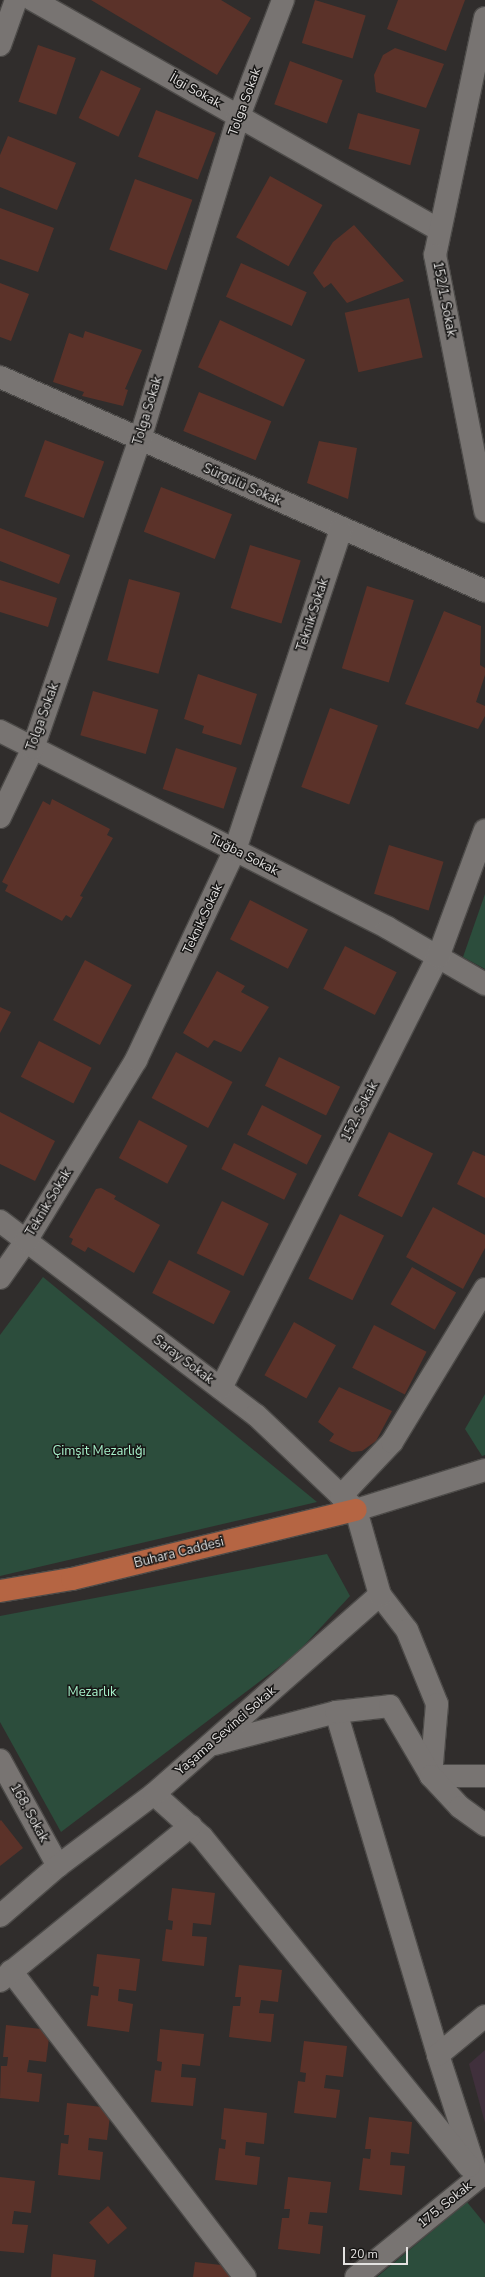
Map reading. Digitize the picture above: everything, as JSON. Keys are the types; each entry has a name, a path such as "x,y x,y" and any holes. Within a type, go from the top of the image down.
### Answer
{"main road":[{"name":"Buhara Caddesi","path":"0,1590 72,1579 349,1503"}],"street":[{"path":"0,45 16,0"},
{"name":"İlgi Sokak","path":"33,0 440,230"},
{"name":"Tolga Sokak","path":"0,817 33,748 140,439 239,116 283,0"},
{"name":"152/1. Sokak","path":"485,18 435,255 485,511"},
{"name":"Sürgülü Sokak","path":"0,377 341,530 485,592"},
{"name":"Teknik Sokak","path":"0,1278 26,1241 136,1060 235,850 341,530"},
{"name":"Tuğba Sokak","path":"0,731 235,850 438,957 485,984"},
{"name":"152. Sokak","path":"220,1388 438,957 485,830"},
{"name":"Saray Sokak","path":"0,1221 256,1415 349,1503"},
{"path":"349,1503 392,1442 485,1289"},
{"path":"349,1503 485,1470"},
{"path":"349,1503 380,1594 407,1630 437,1704 431,1776"},
{"name":"Yaşama Sevinci Sokak","path":"0,1916 58,1866 154,1794 380,1594"},
{"path":"209,1746 336,1712 390,1706 431,1776 460,1807 485,1824"},
{"path":"336,1712 438,2055 482,2182"},
{"name":"168. Sokak","path":"0,1760 58,1866"},
{"path":"431,1776 485,1776"},
{"path":"154,1794 191,1826 482,2182"},
{"path":"191,1826 6,1976 245,2277"},
{"path":"438,2055 485,2016"},
{"name":"175. Sokak","path":"356,2277 482,2182"}],"shaded area":[{"path":"485,2050 485,2123 469,2064"}],"green space":[{"path":"485,894 485,969 463,957"},
{"name":"Çimşit Mezarlığı","path":"43,1277 317,1502 0,1576 0,1335"},
{"path":"485,1394 485,1455 482,1456 465,1429"},
{"name":"Mezarlık","path":"327,1554 350,1596 296,1654 61,1832 0,1722 0,1616"},
{"path":"467,2202 485,2224 485,2277 377,2277"}],"building":[{"path":"91,0 221,0 251,18 217,75"},
{"path":"315,0 366,15 353,59 302,43"},
{"path":"398,0 465,0 446,51 387,29"},
{"path":"38,45 76,58 56,115 18,102"},
{"path":"395,48 444,64 426,108 376,92 374,75 383,55"},
{"path":"290,61 343,80 327,123 274,104"},
{"path":"101,70 141,89 118,137 79,118"},
{"path":"156,110 216,133 198,180 138,157"},
{"path":"358,113 420,130 410,165 348,149"},
{"path":"8,136 76,163 57,210 0,187 0,155"},
{"path":"270,176 322,205 289,266 236,237"},
{"path":"135,179 192,200 167,270 109,249"},
{"path":"0,208 54,228 38,272 0,259"},
{"path":"354,225 404,281 347,303 331,283 324,288 313,273 333,242"},
{"path":"241,263 307,292 292,326 226,297"},
{"path":"0,283 29,294 11,341 0,337"},
{"path":"409,298 423,357 358,372 345,313"},
{"path":"220,320 305,360 283,407 198,367"},
{"path":"85,331 142,350 125,389 128,390 123,406 82,396 84,392 53,382 69,333 83,338"},
{"path":"199,392 271,421 256,460 183,431"},
{"path":"45,440 104,462 84,518 24,496"},
{"path":"319,441 357,448 348,499 307,483"},
{"path":"161,487 232,514 215,559 144,532"},
{"path":"0,528 70,555 59,584 0,561"},
{"path":"250,545 301,560 281,624 231,608"},
{"path":"129,579 180,593 158,674 107,660"},
{"path":"0,580 57,598 48,627 0,612"},
{"path":"367,586 414,600 389,683 342,668"},
{"path":"444,611 481,626 480,665 485,668 485,675 476,702 485,706 485,716 478,729 405,704"},
{"path":"198,674 257,694 241,745 202,733 204,726 184,719"},
{"path":"93,691 158,710 146,754 80,735"},
{"path":"330,708 378,725 349,804 301,787"},
{"path":"176,748 237,768 224,809 163,789"},
{"path":"52,799 110,829 107,835 113,838 80,896 83,897 71,918 66,915 62,921 5,891 8,885 2,882 43,801 50,805"},
{"path":"389,845 444,862 429,910 374,894"},
{"path":"250,900 308,930 288,969 230,939"},
{"path":"345,946 397,972 375,1015 323,989"},
{"path":"85,960 132,985 100,1045 53,1020"},
{"path":"217,971 245,986 241,992 269,1007 241,1052 214,1040 208,1048 183,1033"},
{"path":"0,1007 11,1012 0,1033"},
{"path":"39,1041 92,1068 73,1103 21,1077"},
{"path":"176,1052 233,1082 208,1128 152,1098"},
{"path":"279,1057 340,1087 326,1116 265,1086"},
{"path":"262,1105 322,1135 307,1165 247,1134"},
{"path":"0,1112 55,1141 35,1181 0,1164"},
{"path":"139,1120 188,1146 167,1184 119,1158"},
{"path":"389,1132 433,1153 402,1217 358,1196"},
{"path":"234,1143 297,1174 284,1200 221,1169"},
{"path":"473,1151 485,1156 485,1198 457,1184"},
{"path":"101,1188 116,1196 114,1199 160,1225 134,1273 88,1247 85,1252 71,1244 73,1239 69,1237 96,1189"},
{"path":"222,1201 269,1224 243,1276 197,1253"},
{"path":"433,1207 485,1235 485,1248 463,1289 406,1257"},
{"path":"340,1214 384,1235 352,1300 308,1279"},
{"path":"169,1260 230,1291 214,1324 152,1293"},
{"path":"412,1267 456,1292 435,1330 390,1304"},
{"path":"294,1322 336,1345 306,1399 264,1375"},
{"path":"374,1325 427,1352 405,1395 352,1368"},
{"path":"339,1387 392,1411 376,1441 362,1451 352,1452 329,1441 334,1434 318,1422"},
{"path":"1,1820 23,1848 0,1866 0,1821"},
{"path":"172,1888 215,1893 211,1925 193,1923 192,1936 207,1937 204,1966 162,1961 166,1929 172,1930 173,1921 168,1920"},
{"path":"97,1954 140,1959 136,1991 119,1989 118,2001 133,2004 129,2032 87,2026 91,1995 98,1996 99,1987 93,1986"},
{"path":"239,1965 282,1970 278,2002 261,2000 259,2013 274,2014 271,2042 229,2037 233,2006 240,2006 241,1997 235,1997"},
{"path":"6,2025 50,2030 46,2062 29,2060 27,2072 42,2074 39,2102 0,2098 1,2066 7,2066 8,2057 3,2057"},
{"path":"160,2029 204,2034 200,2066 182,2064 181,2077 196,2078 193,2106 151,2102 155,2070 161,2071 162,2062 157,2061"},
{"path":"304,2041 347,2046 343,2077 326,2075 324,2088 340,2090 336,2118 294,2113 298,2081 305,2082 306,2073 300,2072"},
{"path":"67,2103 111,2108 107,2140 89,2138 88,2150 103,2152 100,2180 58,2175 61,2143 68,2144 69,2135 64,2135"},
{"path":"224,2108 267,2113 264,2144 246,2142 245,2155 260,2157 257,2185 215,2180 219,2148 225,2149 226,2140 221,2139"},
{"path":"369,2117 412,2122 409,2154 391,2152 390,2165 405,2166 402,2195 359,2190 363,2158 370,2159 371,2149 365,2149"},
{"path":"0,2177 35,2181 31,2213 14,2211 12,2224 28,2225 24,2253 0,2251"},
{"path":"288,2177 331,2182 327,2213 310,2212 308,2224 323,2226 320,2254 278,2249 282,2218 289,2218 290,2209 284,2209"},
{"path":"108,2206 127,2228 108,2244 89,2222"},
{"path":"53,2254 96,2260 94,2277 51,2277"},
{"path":"195,2262 238,2267 237,2277 193,2277"}]}
